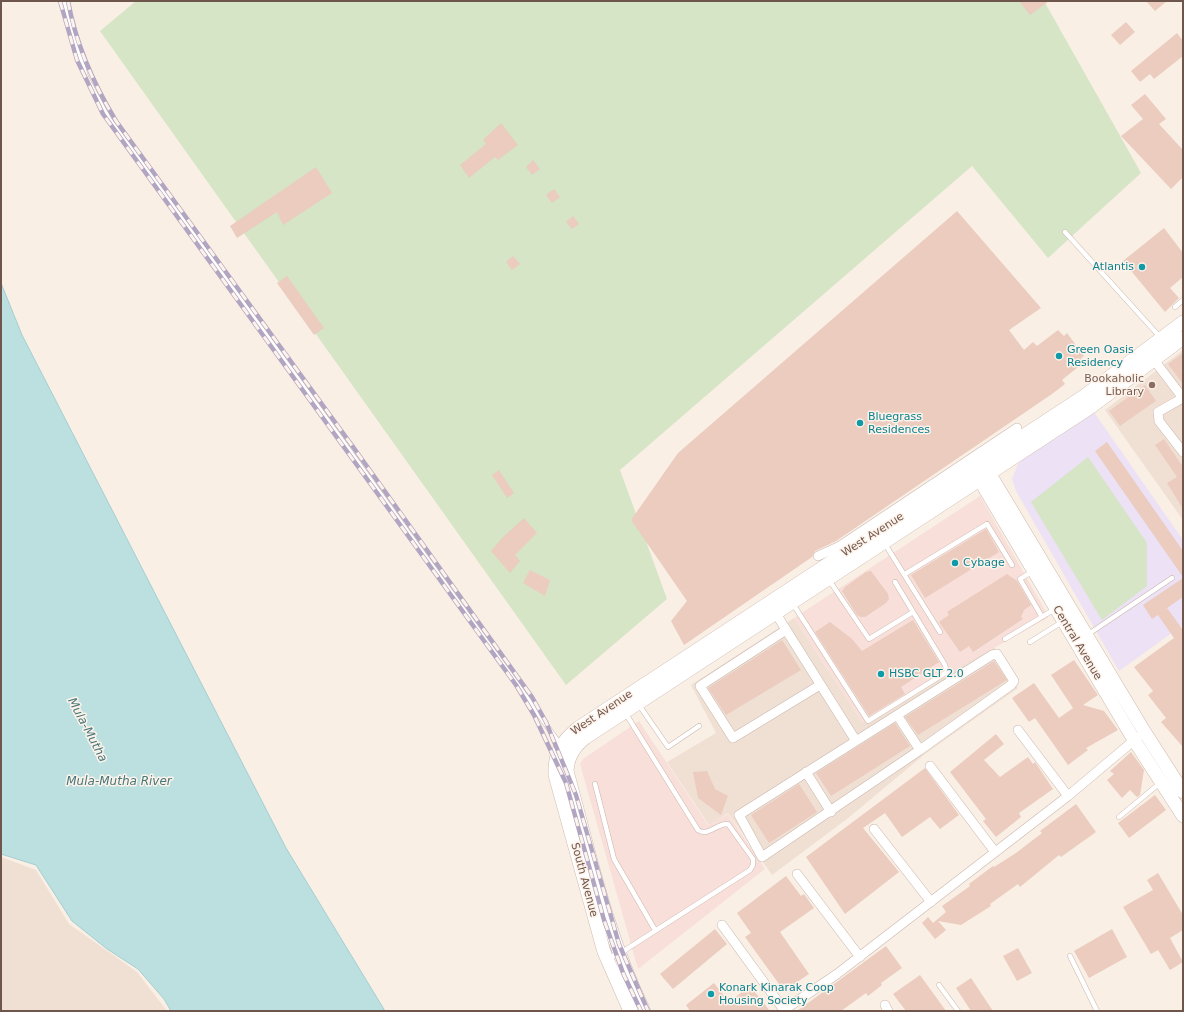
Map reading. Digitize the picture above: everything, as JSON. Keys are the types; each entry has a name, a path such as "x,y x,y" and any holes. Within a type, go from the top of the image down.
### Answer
{"main road":[{"name":"West Avenue","path":"1150,355 1161,338 1183,322"},
{"name":"West Avenue","path":"566,749 578,728 773,608 792,603 884,542 1084,396 1150,355 1183,338"},
{"name":"West Avenue","path":"566,749 638,704 773,608 950,478 982,471"},
{"name":"Central Avenue","path":"982,471 1034,571 1063,621 1081,639"},
{"name":"Central Avenue","path":"982,471 1139,735 1161,782 1183,816"},
{"name":"Central Avenue","path":"1139,735 1183,792"},
{"name":"South Avenue","path":"566,749 567,771 613,956 630,1011"},
{"name":"South Avenue","path":"613,956 644,1011"}],"street":[{"path":"1150,355 1183,398 1158,412 1159,421 1183,452"},
{"path":"818,556 840,546 950,478 1017,428"},
{"path":"773,608 856,741"},
{"path":"786,630 700,686 733,738 820,684"},
{"path":"997,654 1014,682 831,812 762,857 739,815 856,741 992,655 997,654"},
{"path":"897,715 920,750"},
{"path":"1018,730 1068,796"},
{"path":"722,925 784,1010 860,957 1068,796 1139,735"},
{"path":"930,766 995,852"},
{"path":"806,772 831,812"},
{"path":"874,829 931,902"},
{"path":"797,874 860,957"}],"lane":[{"path":"64,1 86,77 109,119 187,224 566,749"},
{"path":"1065,232 1161,338"},
{"path":"1175,307 1183,300"},
{"path":"905,574 987,524 1012,565"},
{"path":"884,542 940,632"},
{"path":"1034,571 1020,579 1042,617"},
{"path":"1081,639 1172,578"},
{"path":"828,579 869,639 913,612"},
{"path":"792,603 868,721 947,672 945,665 895,582"},
{"path":"1005,639 1056,608"},
{"path":"1030,642 1063,621"},
{"path":"638,704 668,747 699,726"},
{"path":"613,956 750,870 753,865 752,859 728,824 723,824 706,833 702,833 698,830 625,712"},
{"path":"1119,817 1161,782"},
{"path":"595,784 614,859 655,930"},
{"path":"1070,956 1096,1011"},
{"path":"939,985 958,1011"}],"shaded area":[{"path":"1183,350 1183,520 1105,410"},
{"path":"1091,408 1183,540 1183,625 1119,671 1016,491 1012,479 1018,464 1024,457"},
{"path":"980,496 1049,617 862,722 794,618"},
{"path":"794,618 862,722 994,647 1018,688 925,754 847,819 772,875 728,813 709,825 667,762 716,733 691,685"},
{"path":"639,721 708,825 728,814 765,869 638,969 580,764 583,759"},
{"path":"1,857 36,870 69,924 137,972 167,1011 1,1011"}],"green space":[{"path":"136,1 1044,1 1141,173 1048,258 972,166 620,470 667,599 566,685 100,31"},
{"path":"1088,457 1147,543 1147,586 1102,620 1031,502"}],"water":[{"name":"Mula-Mutha River","path":"1,283 22,335 286,848 385,1011 171,1011 164,999 138,969 107,949 72,921 36,865 1,854"}],"building":[{"path":"1019,1 1049,1 1030,15"},
{"path":"1146,1 1167,1 1155,11"},
{"path":"1126,22 1135,32 1120,45 1111,35"},
{"path":"1177,33 1183,41 1183,56 1154,79 1150,74 1140,82 1131,71"},
{"path":"1145,94 1166,119 1159,124 1183,150 1183,177 1171,189 1121,136 1143,119 1131,105"},
{"path":"501,123 518,145 498,160 495,157 469,178 460,165 486,144 483,140"},
{"path":"533,160 540,169 532,175 526,167"},
{"path":"316,167 332,193 283,225 277,212 237,238 230,226"},
{"path":"554,189 560,197 552,203 546,195"},
{"name":"Bluegrass Residences","path":"957,211 1041,308 1009,330 1024,350 1033,342 1037,346 1058,330 1064,336 1067,333 1084,356 1081,358 1083,363 1062,380 1065,384 1052,394 836,541 815,551 812,557 684,645 671,621 687,601 631,520 678,453"},
{"path":"573,216 579,224 572,229 566,222"},
{"name":"Atlantis","path":"1164,228 1183,253 1183,277 1170,288 1179,298 1165,312 1123,261"},
{"path":"513,256 520,264 512,270 506,262"},
{"path":"287,276 324,328 314,335 277,283"},
{"path":"1183,353 1183,384 1168,364"},
{"path":"1145,385 1156,401 1120,426 1109,411"},
{"path":"1164,439 1183,467 1183,509 1167,483 1177,477 1155,445"},
{"path":"1107,442 1183,551 1183,577 1095,451"},
{"path":"499,470 514,493 507,498 492,475"},
{"path":"524,518 537,533 515,555 520,561 510,573 491,551 502,538"},
{"name":"Cybage","path":"986,529 999,552 925,598 911,575"},
{"path":"530,570 550,580 545,596 523,583"},
{"path":"871,571 888,594 889,599 886,603 865,617 861,617 857,615 842,591 845,587 866,572"},
{"path":"1007,574 1017,581 1031,605 1024,610 1021,617 1023,619 973,652 969,646 960,652 939,622 949,615 947,612"},
{"path":"1183,578 1183,597 1167,608 1183,630 1183,747 1161,722 1166,718 1148,695 1153,691 1134,667 1174,638 1158,615 1152,619 1143,605"},
{"name":"HSBC GLT 2.0","path":"913,620 939,662 901,687 905,694 869,716 815,632 830,622 852,639 862,651"},
{"path":"782,640 801,670 726,715 708,688"},
{"path":"1074,660 1098,695 1083,705 1104,711 1118,730 1086,748 1088,750 1068,765 1035,718 1029,722 1012,698 1034,683 1059,718 1073,708 1051,675"},
{"path":"994,661 1007,680 918,735 905,717"},
{"path":"895,723 910,746 831,796 816,773"},
{"path":"996,734 1004,744 984,760 1000,777 1028,757 1033,764 1035,762 1053,789 1019,813 1021,817 996,837 983,821 986,819 950,772"},
{"path":"1131,752 1144,770 1140,795 1137,797 1130,790 1122,798 1107,780 1114,774 1110,771"},
{"path":"925,768 959,815 940,829 930,817 902,837 885,813 863,828 899,872 845,914 806,857"},
{"path":"707,771 715,789 728,796 721,815 698,798 693,772"},
{"path":"799,784 817,812 769,843 751,815"},
{"path":"1155,795 1166,810 1129,838 1118,823"},
{"path":"1076,804 1096,832 1061,857 1059,855 1020,887 1018,884 990,904 991,906 961,925 938,921 946,930 935,939 922,923 928,917 933,923 946,912 942,906 970,886 969,884 993,866 994,867 1016,853 1042,833 1040,831"},
{"path":"1158,873 1183,915 1183,930 1170,938 1183,962 1170,970 1158,950 1151,954 1123,907 1153,890 1147,880"},
{"path":"786,876 801,896 804,894 814,908 780,932 809,974 784,991 745,937 751,933 737,913"},
{"path":"715,929 727,944 673,989 660,974"},
{"path":"1112,929 1127,957 1089,978 1074,951"},
{"path":"886,946 902,968 881,983 882,985 868,996 866,993 841,1011 797,1011"},
{"path":"1018,948 1032,973 1017,981 1003,956"},
{"path":"920,975 946,1011 906,1011 893,994"},
{"path":"971,978 993,1011 971,1011 956,988"},
{"name":"Konark Kinarak Coop Housing Society","path":"714,983 729,1002 750,986 770,1011 690,1011 686,1005"}],"railway":[{"path":"60,1 77,60 103,114 516,685 534,715 566,783 604,920 623,973 641,1011"},
{"path":"68,1 71,17 86,63 116,121 356,451 532,697 546,722 576,795 619,944 648,1011"}],"place":[{"name":"Atlantis","path":"1142,267"},
{"name":"Green Oasis Residency","path":"1059,356"},
{"name":"Bookaholic Library","path":"1152,385"},
{"name":"Bluegrass Residences","path":"860,423"},
{"name":"Cybage","path":"955,563"},
{"name":"HSBC GLT 2.0","path":"881,674"},
{"name":"Konark Kinarak Coop Housing Society","path":"711,994"}],"water label":[{"name":"Mula-Mutha","path":"87,730"}]}
